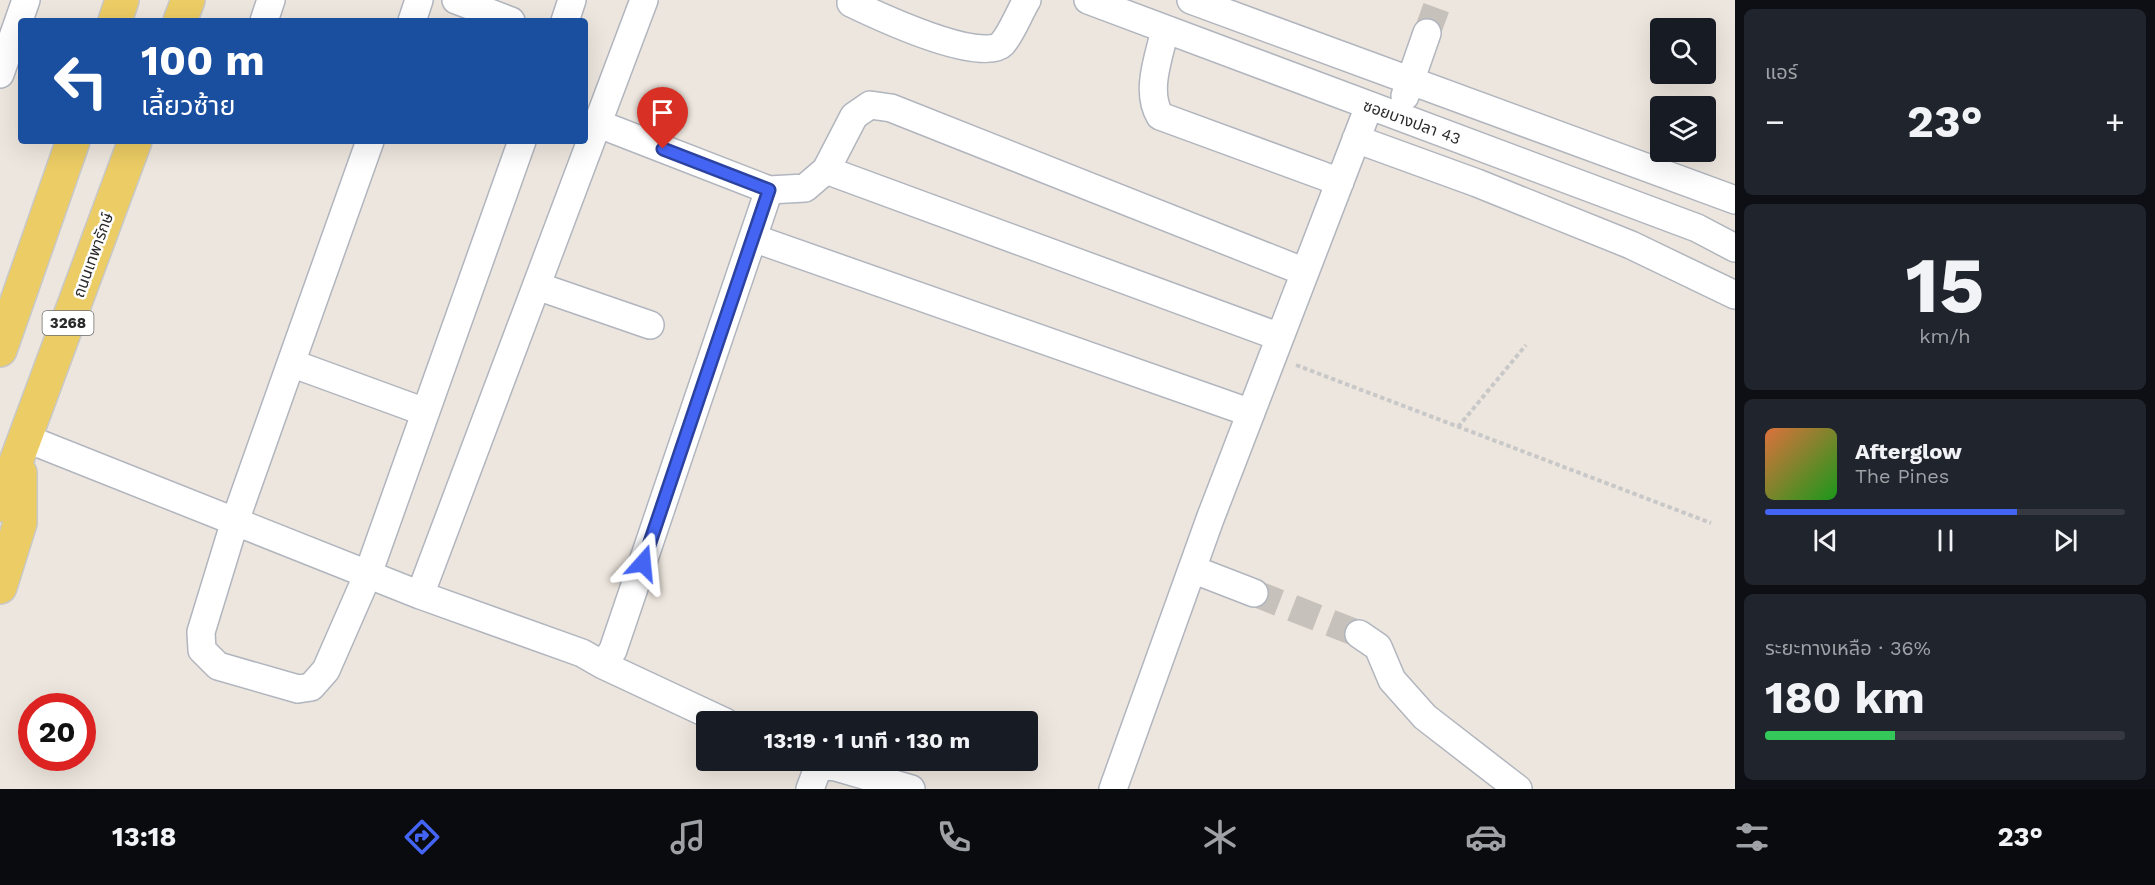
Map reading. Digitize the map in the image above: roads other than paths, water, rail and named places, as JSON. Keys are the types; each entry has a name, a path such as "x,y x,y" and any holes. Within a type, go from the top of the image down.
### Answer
{"main road":[{"path":"116,18 122,0"},
{"path":"181,18 188,0"},
{"path":"0,350 72,144"},
{"name":"ถนนเทพารักษ์","path":"0,505 134,144"},
{"path":"0,587 20,523 22,444"}],"street":[{"path":"20,18 26,0"},
{"path":"265,18 271,0"},
{"path":"413,18 419,0"},
{"path":"456,0 503,18"},
{"path":"566,18 572,0"},
{"path":"420,595 644,0"},
{"path":"849,1 951,44 984,52 1001,45 1027,0"},
{"name":"ซอยบางปลา 43","path":"1088,0 1697,228 1735,248"},
{"path":"1203,44 1203,4 1735,200"},
{"path":"0,74 18,23"},
{"path":"1166,30 1155,75 1153,105 1160,116 1340,182"},
{"path":"1398,117 1427,33"},
{"path":"598,124 769,190 805,188 826,170 854,116 870,105 891,108 1305,272"},
{"path":"1113,789 1192,569 1369,106"},
{"path":"1356,139 1478,183 1631,245 1735,295"},
{"path":"369,144 235,521 201,632 202,650 219,666 298,689 311,687 326,670 368,574 521,144"},
{"path":"826,170 1276,347"},
{"path":"1647,209 1663,173"},
{"path":"603,665 614,650 769,190"},
{"path":"753,238 1251,412"},
{"path":"537,286 650,325"},
{"path":"291,363 425,412"},
{"path":"22,444 235,521 420,595 582,653 701,711"},
{"path":"1192,569 1254,594"},
{"path":"1359,634 1378,647 1392,680 1425,717 1518,789"},
{"path":"850,771 911,789"}],"tunnel":[{"path":"1427,33 1439,0"},
{"path":"1254,593 1359,634"}]}
